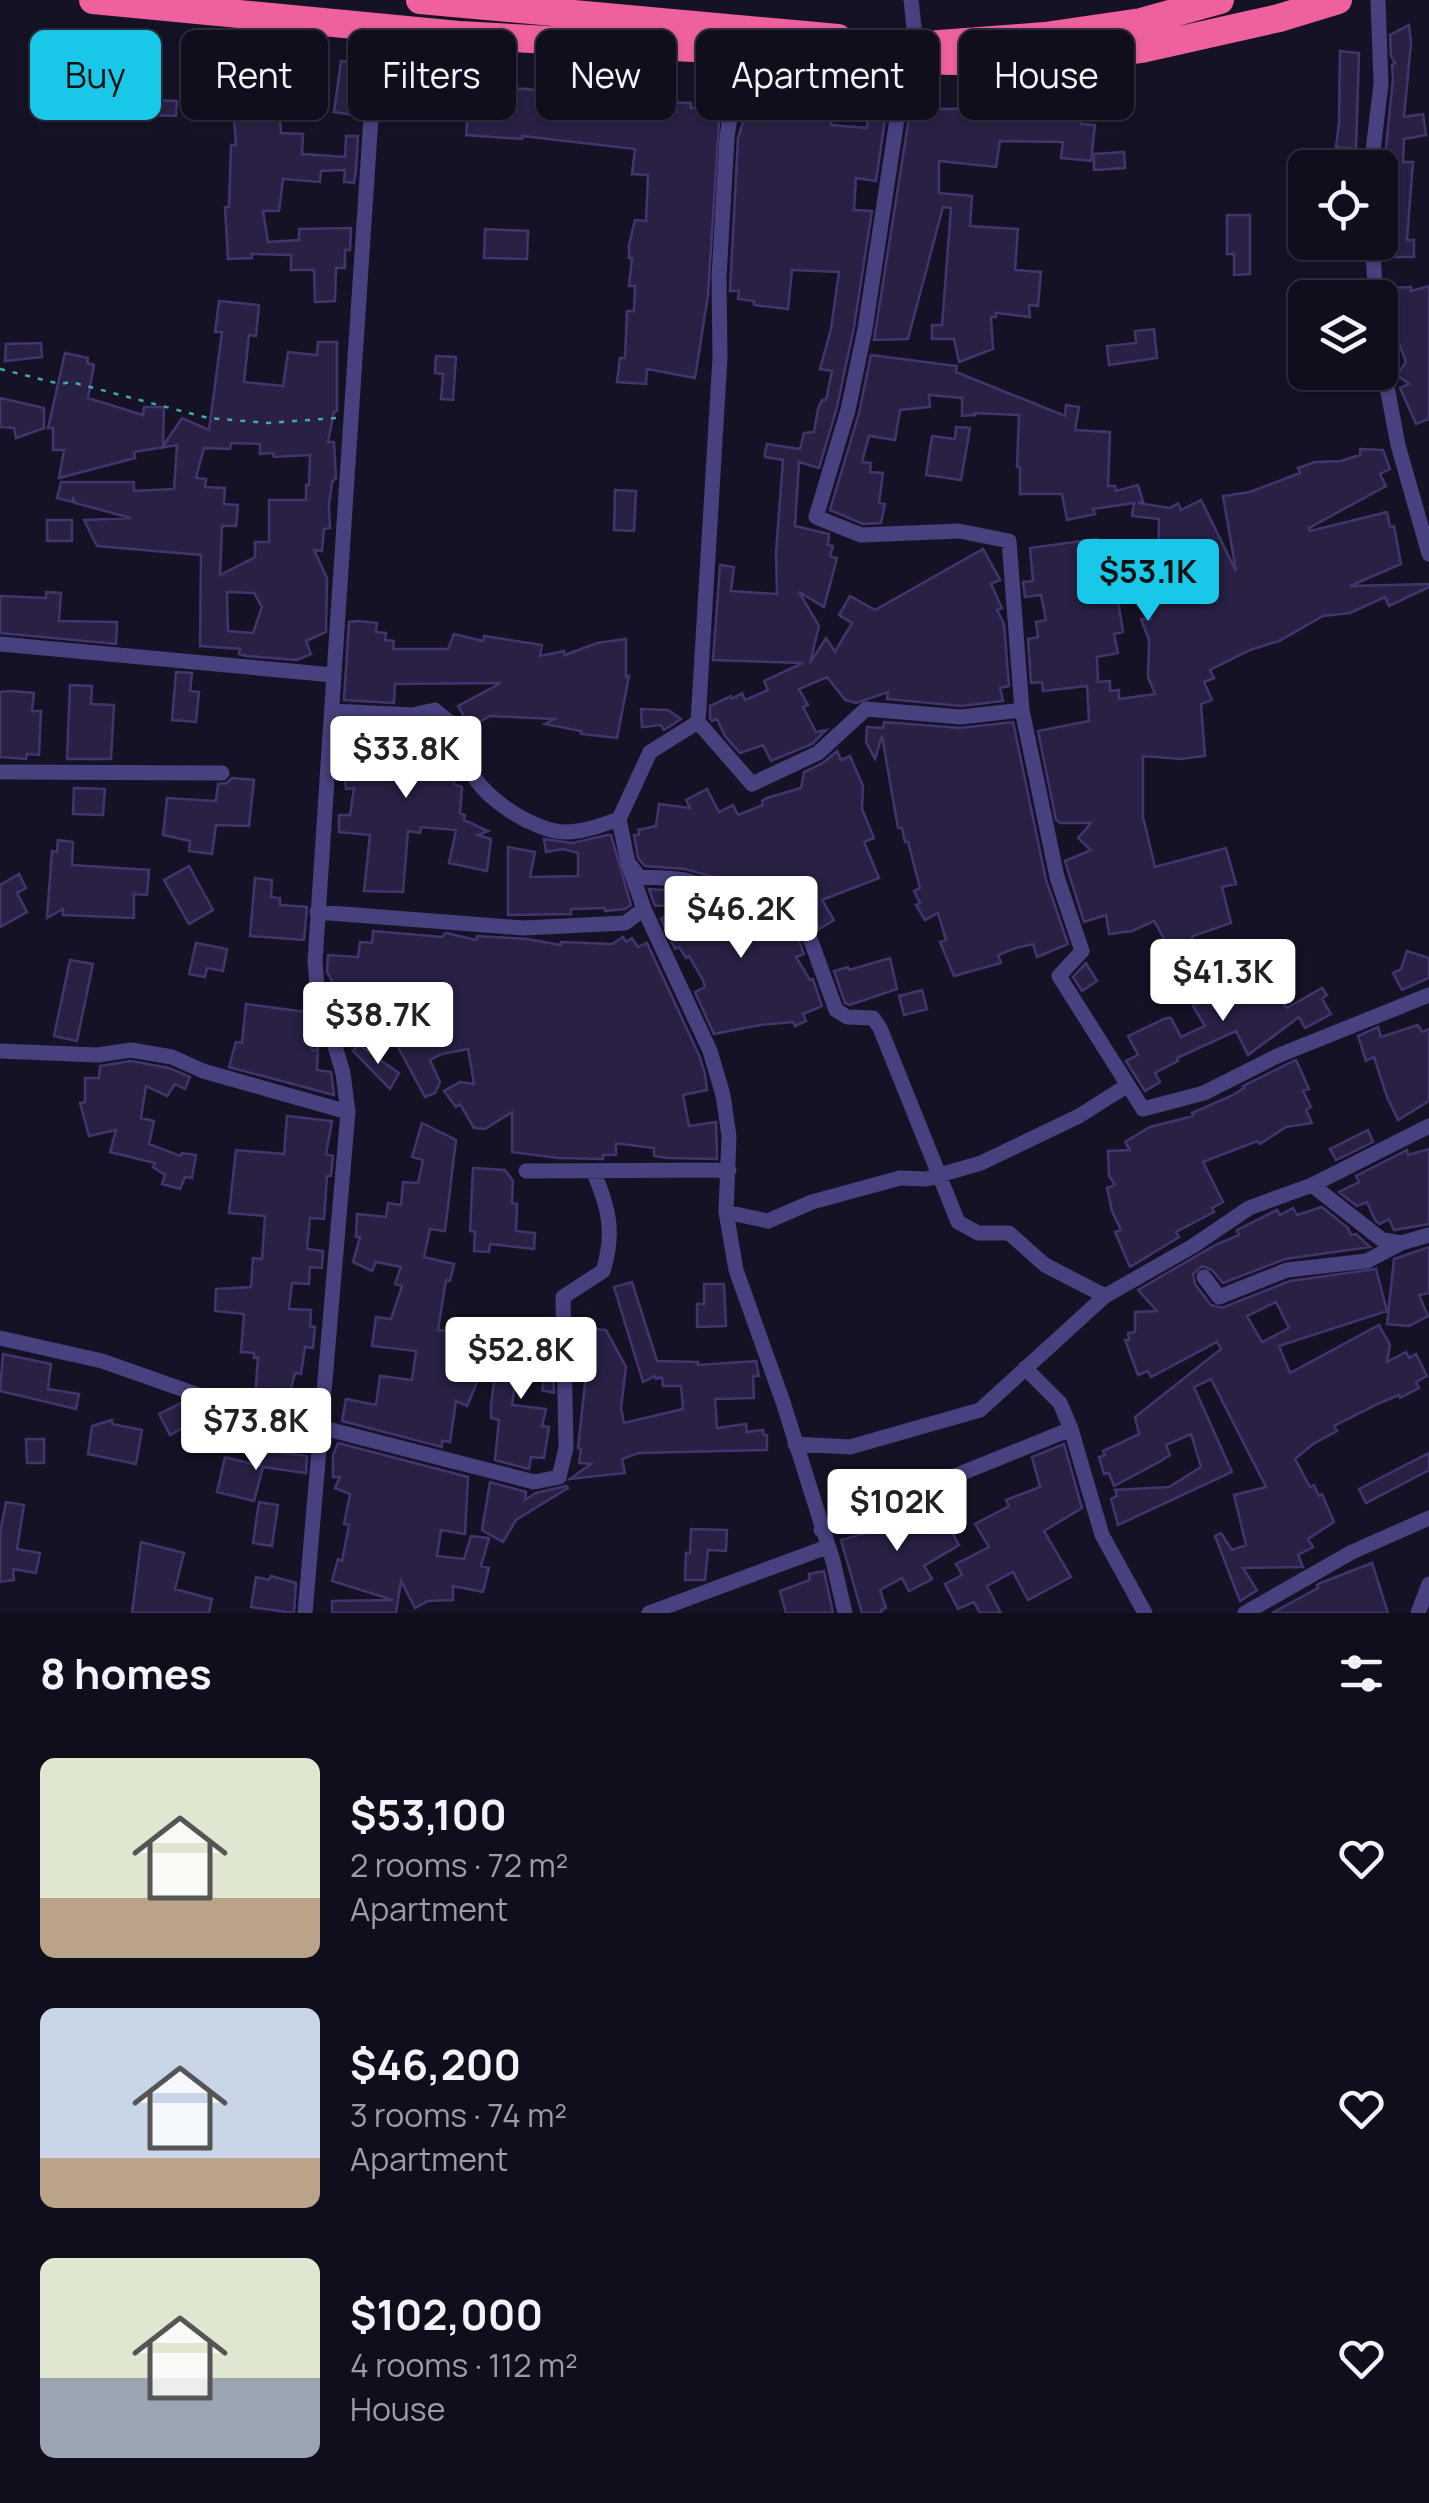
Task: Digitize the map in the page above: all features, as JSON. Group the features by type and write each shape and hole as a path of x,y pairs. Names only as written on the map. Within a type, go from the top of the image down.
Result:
{"highway":[{"path":"93,0 377,27 696,48"},
{"path":"420,0 568,6 743,30"},
{"path":"939,49 1141,22 1220,0"},
{"path":"939,55 1048,63 1158,45 1279,18 1338,0"}],"street":[{"path":"911,30 912,0"},
{"path":"1373,150 1381,84 1378,0"},
{"path":"305,1613 348,1112 336,1041 317,986 317,912 377,27"},
{"path":"730,120 698,722 752,784 818,753 866,709 960,717 1022,710"},
{"path":"900,120 848,410 816,517 861,536 958,531 1008,541 1022,710 1057,877 1082,951 1058,976 1143,1109 1204,1092 1277,1056 1429,996"},
{"path":"1388,390 1398,445 1429,554"},
{"path":"0,644 333,675"},
{"path":"332,711 412,715 435,710 461,734 470,770 488,795 500,804 541,826 562,832 587,830 620,819"},
{"path":"698,722 650,752 620,819 628,863 644,909 710,1051 723,1095 730,1170 726,1212 736,1270 795,1444 845,1613"},
{"path":"0,772 222,773"},
{"path":"628,863 639,877 686,880 738,898 777,893 794,909 811,935 836,1010 846,1017 873,1018 880,1028 958,1222 978,1233 1009,1233 1044,1265 1105,1296"},
{"path":"317,912 524,928 624,923 644,909"},
{"path":"0,1051 82,1055 131,1050 172,1057 203,1071 348,1112"},
{"path":"726,1212 768,1221 812,1202 900,1178 926,1180 981,1163 1080,1116 1128,1085"},
{"path":"795,1444 850,1447 968,1416 988,1406 1105,1296 1193,1246 1249,1208 1312,1185 1429,1126"},
{"path":"526,1171 730,1170"},
{"path":"0,1338 102,1361 210,1399 534,1482 559,1477 566,1448 563,1297 604,1272 612,1244 605,1197 593,1171"},
{"path":"1312,1185 1381,1239 1401,1243"},
{"path":"1204,1277 1220,1297 1287,1270 1367,1261 1401,1243 1429,1235"},
{"path":"1026,1368 1060,1403 1102,1535 1146,1613"},
{"path":"822,1530 1071,1429"},
{"path":"1245,1613 1352,1552 1429,1518"},
{"path":"649,1613 827,1546"},
{"path":"1418,1613 1429,1584"}],"path":[{"path":"0,369 60,384 72,382 208,418 268,423 350,417"}],"building":[{"path":"1409,25 1404,117 1423,114 1426,135 1404,139 1403,162 1413,162 1407,240 1414,240 1414,257 1398,257 1398,150 1386,150 1395,63 1390,35"},
{"path":"1340,51 1359,53 1356,149 1336,147"},
{"path":"341,61 348,61 348,114 334,112"},
{"path":"516,88 536,90 536,120 676,120 676,102 691,103 691,108 696,108 696,120 719,120 708,295 695,378 647,369 646,384 617,382 620,358 625,358 627,311 634,311 635,286 629,286 629,245 635,220 646,221 648,175 632,174 635,149 522,136 466,135 467,120 516,120"},
{"path":"161,100 177,101 176,116 161,115"},
{"path":"939,108 959,108 959,120 1082,120 1081,124 1095,125 1091,161 1061,158 1063,142 1000,141 996,167 939,161 939,193 972,196 970,226 1018,229 1015,270 1041,272 1038,306 1029,305 1030,317 996,313 996,317 991,317 993,349 959,362 954,339 932,339 932,325 942,325 951,208 943,207 908,339 874,340 909,120 939,120"},
{"path":"234,120 280,120 281,133 303,134 302,154 345,157 346,136 358,136 354,183 344,182 345,170 321,171 320,182 283,179 279,211 263,211 268,242 299,240 299,229 351,228 345,268 336,268 335,301 315,302 314,270 291,270 291,255 251,254 252,258 228,259 225,207 229,207 231,145 236,145"},
{"path":"744,120 832,120 831,125 867,128 868,120 885,120 876,181 856,178 854,210 872,211 837,407 819,468 799,462 795,526 829,534 828,545 833,546 830,556 837,558 824,607 799,592 819,626 810,663 826,638 835,652 852,623 839,615 850,596 875,610 983,549 1000,580 991,584 1002,608 997,610 1004,624 1009,686 1000,688 1003,701 961,706 887,699 888,692 856,703 845,700 827,677 799,689 816,732 826,730 812,744 771,761 763,745 740,753 717,719 710,718 710,706 731,696 732,699 742,693 745,700 768,690 764,681 803,663 713,660 720,565 734,567 731,591 777,594 783,460 765,457 765,452 767,444 800,449 804,433 814,432 832,371 820,369 831,329 839,272 792,270 788,309 754,305 754,301 738,299 739,291 730,291 738,138"},
{"path":"1124,152 1125,168 1094,170 1094,154"},
{"path":"1227,215 1250,215 1250,274 1234,275 1234,254 1227,254"},
{"path":"485,229 528,231 527,259 484,258"},
{"path":"1429,286 1429,419 1416,424 1400,388 1409,384 1398,376 1406,362 1398,341 1398,288 1411,287 1411,291"},
{"path":"219,301 259,305 256,336 249,335 244,382 283,386 288,352 317,355 318,342 337,342 337,411 328,442 334,442 336,478 329,505 330,528 324,529 322,551 314,550 327,578 326,632 306,641 311,654 297,660 246,656 239,654 240,649 200,646 201,555 97,546 84,520 131,518 75,503 73,497 73,502 57,498 61,482 134,482 134,491 174,489 177,445 134,452 135,458 59,478 64,450 53,450 53,428 48,428 65,353 88,358 87,363 94,365 88,398 143,415 144,407 164,407 163,446 182,418 209,430 222,332 215,332","holes":["231,443 260,444 260,454 273,453 274,457 310,455 309,485 306,500 269,500 269,542 255,542 255,557 220,575 222,526 236,526 238,505 224,504 225,488 205,487 206,479 196,478 204,448 230,449","227,592 254,593 262,607 253,633 228,631"]},
{"path":"1154,329 1157,358 1109,365 1107,346 1136,343 1135,331"},
{"path":"41,343 42,357 5,361 6,344"},
{"path":"871,355 957,366 956,372 1065,416 1066,405 1079,407 1075,430 1110,432 1108,486 1115,486 1116,491 1138,485 1143,502 1138,503 1170,508 1178,503 1181,510 1201,500 1236,571 1223,496 1250,492 1300,473 1298,468 1315,462 1341,461 1360,455 1360,449 1383,450 1390,469 1380,474 1386,486 1309,528 1310,531 1387,512 1390,527 1394,526 1401,564 1350,586 1429,587 1389,606 1385,597 1350,613 1323,616 1279,641 1210,670 1214,678 1204,682 1212,700 1201,704 1205,756 1143,756 1143,817 1155,867 1226,848 1236,884 1222,887 1231,923 1193,936 1169,977 1158,973 1169,947 1154,921 1132,931 1109,934 1106,915 1084,922 1065,861 1091,850 1078,838 1091,823 1056,820 1038,731 1089,721 1087,686 1043,691 1042,682 1031,683 1028,639 1038,637 1036,622 1046,620 1041,595 1025,597 1023,582 1033,581 1030,548 1097,539 1104,589 1116,587 1123,632 1114,634 1118,653 1097,657 1098,682 1110,681 1110,691 1119,690 1119,699 1155,694 1148,677 1149,640 1141,619 1151,619 1147,591 1154,591 1149,571 1158,568 1159,519 1132,516 1134,503 1093,509 1095,514 1067,520 1062,494 1020,494 1019,415 962,416 962,398 929,395 930,407 900,410 895,440 869,436 862,462 871,463 870,472 883,473 879,503 885,504 881,523 863,524 830,510 859,413"},
{"path":"436,356 456,357 453,400 441,399 443,374 435,373"},
{"path":"0,398 44,408 44,428 16,438 14,428 0,427"},
{"path":"956,427 970,428 961,480 926,475 932,436 955,439"},
{"path":"615,490 636,491 634,531 614,530"},
{"path":"47,520 72,520 72,541 47,541"},
{"path":"46,592 61,593 59,621 117,622 116,644 0,633 0,596 46,598"},
{"path":"349,622 377,623 376,632 386,633 385,640 394,641 393,649 448,649 454,634 483,641 484,636 542,645 540,656 564,651 565,655 597,643 626,639 626,677 629,676 617,738 545,724 554,719 490,716 474,725 472,721 468,723 458,706 501,683 395,684 394,703 344,700"},
{"path":"176,672 192,673 190,691 199,692 196,722 172,720"},
{"path":"70,685 92,686 91,704 114,705 111,759 67,759"},
{"path":"0,692 34,693 32,711 41,711 39,755 27,754 26,759 0,757"},
{"path":"641,709 668,710 681,719 664,730 661,725 642,727"},
{"path":"884,722 960,728 1013,722 1046,880 1068,944 1037,957 1033,944 1016,948 998,955 1001,963 954,976 940,942 946,940 938,913 925,920 916,905 920,903 914,891 920,888 908,842 902,828 898,828 882,736 875,759 866,742 867,727 883,728"},
{"path":"356,723 421,726 422,738 446,734 453,748 454,784 462,787 460,813 465,815 464,820 488,831 478,835 491,839 487,871 449,863 456,830 421,827 420,833 408,831 403,892 364,891 370,835 339,832 339,815 350,815 354,788 346,789 345,778 352,751 355,752"},
{"path":"837,751 841,760 850,756 863,786 862,809 874,838 864,842 879,878 822,900 834,920 819,929 811,912 781,883 743,885 685,869 645,866 638,858 634,835 639,835 638,830 656,826 659,804 690,808 686,800 707,789 719,812 733,805 738,815 763,805 767,798 801,788 804,772"},
{"path":"232,778 254,780 249,826 216,825 212,854 189,851 190,841 163,835 167,798 216,801 218,784"},
{"path":"74,788 105,789 103,815 73,814"},
{"path":"611,835 631,905 605,911 571,909 571,914 508,915 508,847 535,852 530,877 578,876 578,853 563,849 546,852 544,839 573,843"},
{"path":"58,840 73,842 72,865 149,870 147,895 134,894 134,918 63,915 63,909 47,918 52,851 57,852"},
{"path":"189,866 213,910 189,924 164,880"},
{"path":"19,874 26,888 17,893 27,912 0,927 0,885"},
{"path":"255,878 272,880 271,897 280,898 280,905 307,907 304,940 250,936"},
{"path":"649,889 681,891 739,907 773,905 793,925 804,954 796,957 813,979 822,1006 803,1014 806,1021 795,1026 793,1022 760,1025 714,1034 695,992 705,987 703,980 689,956 686,958 679,947 675,949 661,919 686,904 655,906"},
{"path":"373,931 442,937 446,933 476,940 477,936 527,939 561,945 612,944 623,937 626,942 632,938 638,947 647,943 705,1074 707,1090 683,1095 689,1126 716,1122 717,1159 654,1156 654,1148 622,1144 616,1144 616,1155 603,1155 603,1159 512,1152 512,1112 485,1129 474,1128 460,1104 456,1107 444,1091 460,1082 474,1084 468,1049 430,1060 440,1082 435,1093 425,1097 397,1045 418,1013 355,1044 347,1029 355,1024 327,972 328,955 358,957 360,942 372,943"},
{"path":"196,943 227,949 223,971 207,968 205,977 189,974"},
{"path":"1407,951 1429,958 1429,978 1402,990 1393,973 1401,969"},
{"path":"1247,952 1287,1008 1322,988 1327,995 1322,999 1331,1014 1305,1028 1299,1017 1248,1055 1236,1031 1177,1058 1178,1061 1155,1073 1160,1082 1145,1091 1126,1061 1138,1055 1128,1036 1166,1018 1171,1018 1181,1037 1205,1026 1193,1006 1241,983 1239,980 1246,977"},
{"path":"890,958 897,989 850,1005 845,1003 834,971"},
{"path":"70,960 93,964 77,1041 54,1036"},
{"path":"1086,963 1097,981 1082,991 1073,977"},
{"path":"922,990 927,1009 904,1015 899,996"},
{"path":"246,1004 313,1013 316,1020 311,1047 313,1051 318,1048 317,1070 331,1072 334,1095 229,1067 236,1042 242,1043"},
{"path":"1418,1025 1422,1032 1429,1029 1429,1101 1398,1120 1374,1057 1366,1061 1358,1036 1378,1027 1381,1037"},
{"path":"359,1045 399,1073 390,1089 353,1051"},
{"path":"1296,1060 1309,1089 1303,1091 1311,1107 1306,1110 1312,1123 1286,1127 1260,1144 1257,1141 1203,1162 1223,1202 1212,1208 1214,1212 1176,1232 1179,1237 1130,1267 1115,1232 1121,1230 1107,1188 1115,1185 1109,1176 1108,1151 1130,1150 1125,1142 1150,1127 1193,1116 1192,1113"},
{"path":"131,1061 169,1068 190,1077 185,1089 175,1084 167,1096 146,1086 141,1118 154,1121 149,1144 180,1156 196,1155 192,1178 185,1177 180,1189 162,1184 165,1175 153,1167 155,1163 110,1152 116,1130 89,1136 80,1103 85,1102 85,1078 99,1078 100,1066"},
{"path":"287,1116 332,1121 326,1154 333,1156 331,1176 327,1176 324,1219 310,1218 307,1249 323,1251 322,1268 310,1267 309,1284 292,1283 289,1309 311,1310 310,1326 315,1327 313,1348 305,1347 301,1374 295,1373 286,1407 255,1399 258,1357 241,1352 244,1314 215,1311 216,1289 251,1287 253,1258 262,1259 265,1216 229,1213 236,1150 284,1154"},
{"path":"422,1123 456,1140 445,1231 430,1229 424,1257 454,1264 450,1281 446,1280 438,1330 497,1335 467,1406 456,1401 450,1442 442,1441 442,1447 342,1421 346,1399 376,1405 380,1376 412,1380 416,1351 372,1346 376,1317 391,1319 402,1286 395,1284 401,1267 376,1262 372,1271 353,1262 360,1237 356,1237 357,1214 386,1217 388,1203 401,1205 403,1182 418,1183 423,1160 412,1157"},
{"path":"1368,1130 1373,1142 1336,1160 1330,1149"},
{"path":"1429,1149 1429,1224 1394,1230 1389,1219 1380,1224 1375,1220 1367,1202 1357,1206 1339,1192 1359,1182 1356,1176 1407,1150 1408,1155"},
{"path":"473,1168 505,1170 513,1181 516,1231 535,1233 534,1249 490,1244 489,1252 474,1251 475,1232 470,1231"},
{"path":"1322,1207 1370,1247 1285,1259 1223,1283 1212,1270 1202,1266 1193,1274 1195,1284 1211,1305 1222,1308 1290,1281 1376,1269 1387,1311 1279,1346 1290,1373 1379,1325 1390,1345 1387,1362 1406,1352 1409,1358 1416,1354 1427,1376 1416,1382 1419,1388 1334,1426 1337,1431 1295,1459 1310,1487 1314,1485 1319,1496 1322,1494 1334,1522 1308,1539 1313,1547 1298,1555 1303,1567 1243,1568 1257,1590 1240,1601 1215,1536 1221,1533 1232,1550 1246,1545 1234,1495 1266,1487 1211,1379 1194,1387 1232,1472 1118,1525 1111,1499 1117,1496 1115,1490 1169,1487 1201,1467 1191,1434 1166,1445 1170,1455 1114,1486 1109,1473 1104,1474 1099,1457 1105,1455 1103,1451 1139,1434 1135,1417 1221,1349 1217,1342 1151,1377 1148,1371 1138,1375 1125,1340 1129,1340 1128,1333 1135,1332 1135,1312 1157,1311 1138,1290 1277,1210 1280,1215 1293,1208 1297,1215","holes":["1276,1302 1289,1328 1262,1342 1247,1316"]},
{"path":"1429,1247 1429,1293 1419,1295 1428,1316 1409,1326 1387,1324 1394,1259"},
{"path":"632,1282 657,1361 698,1365 756,1361 759,1376 753,1376 754,1398 715,1399 717,1428 746,1424 747,1432 763,1430 767,1450 639,1453 622,1459 625,1473 570,1479 591,1464 579,1463 578,1448 586,1375 579,1375 583,1328 606,1330 626,1367 621,1408 624,1423 683,1409 681,1386 663,1386 662,1377 655,1376 643,1382 614,1287"},
{"path":"704,1284 724,1284 726,1326 697,1327 697,1304 704,1304"},
{"path":"500,1336 532,1349 533,1341 553,1343 554,1393 542,1390 544,1380 516,1376 512,1405 546,1409 542,1426 549,1427 544,1458 531,1457 529,1469 495,1460 499,1420 491,1418 491,1405"},
{"path":"3,1354 51,1364 48,1389 79,1394 76,1409 0,1391"},
{"path":"181,1403 192,1423 170,1435 159,1414"},
{"path":"112,1420 112,1424 142,1430 136,1464 88,1454 92,1426"},
{"path":"26,1439 44,1439 44,1463 27,1463"},
{"path":"338,1443 468,1477 465,1534 441,1530 437,1556 464,1559 471,1536 489,1538 481,1566 489,1568 483,1592 453,1586 453,1600 428,1601 415,1608 401,1581 396,1613 332,1613 332,1601 393,1600 332,1581 338,1559 342,1561 349,1525 344,1524 350,1494 335,1488 340,1477 333,1477 333,1455"},
{"path":"1064,1444 1082,1508 1044,1531 1071,1577 1028,1600 1013,1572 987,1586 1001,1613 980,1613 974,1602 958,1609 945,1584 962,1575 956,1564 989,1547 975,1524 1009,1506 1006,1500 1040,1487 1032,1457"},
{"path":"263,1450 307,1456 306,1473 263,1467 254,1501 217,1492 225,1457 260,1466"},
{"path":"1429,1453 1429,1470 1366,1503 1359,1489"},
{"path":"490,1482 526,1492 525,1500 536,1493 568,1488 516,1520 503,1542 482,1530"},
{"path":"934,1498 959,1545 924,1566 932,1579 909,1591 902,1578 880,1590 886,1608 882,1613 862,1613 841,1540 870,1532 869,1529 888,1524 889,1527 923,1510 921,1502"},
{"path":"6,1502 24,1505 17,1549 40,1553 36,1573 13,1569 14,1580 0,1582 0,1533"},
{"path":"259,1502 278,1505 272,1546 253,1543"},
{"path":"691,1529 727,1530 726,1551 708,1550 705,1580 685,1580"},
{"path":"141,1542 184,1553 175,1589 212,1599 209,1613 132,1613"},
{"path":"1372,1563 1388,1613 1272,1613 1318,1588 1320,1583"},
{"path":"824,1571 833,1613 786,1613 780,1591 810,1580 809,1574"},
{"path":"271,1576 296,1583 294,1613 251,1607 256,1577 269,1580"}]}
